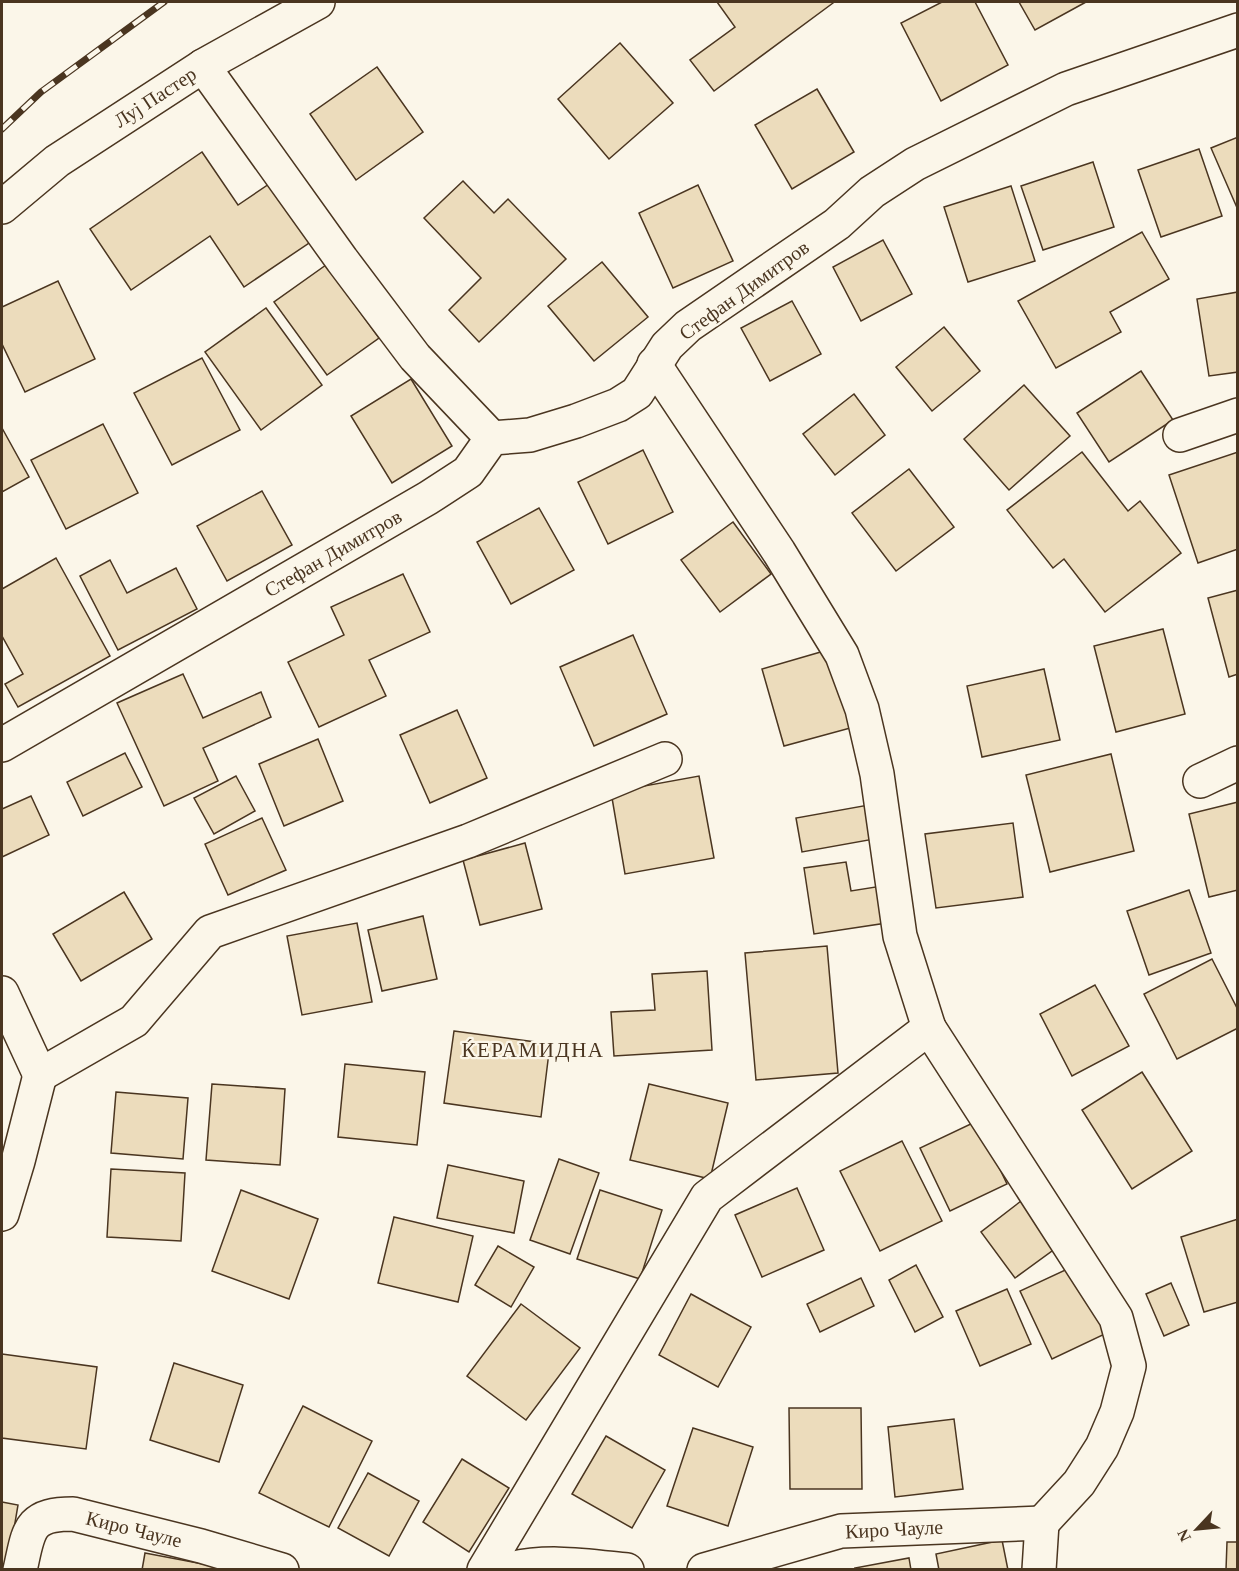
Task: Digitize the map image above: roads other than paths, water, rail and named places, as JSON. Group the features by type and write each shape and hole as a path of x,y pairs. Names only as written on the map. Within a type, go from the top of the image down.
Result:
{"street":[{"name":"Луј Пастер","path":"2,207 57,161 203,66 318,2"},
{"name":"Стефан Димитров","path":"2,745 428,498 468,472 492,438 531,435 618,405 637,393 667,346 688,326 837,224 872,192 915,164 1066,88 1238,30"},
{"path":"203,66 342,260 415,357 492,438"},
{"path":"654,364 779,552 842,655 862,709 877,774 900,936 929,1028 1031,1190 1116,1318 1129,1366 1117,1412 1102,1447 1079,1483 1042,1523 1039,1569"},
{"path":"1180,435 1238,415"},
{"path":"40,1075 134,1021 210,932 468,841 665,759"},
{"path":"1200,781 1238,763"},
{"path":"2,993 40,1075 2,1214"},
{"path":"484,1569 707,1197 929,1028"},
{"name":"Киро Чауле","path":"20,1569 30,1529 39,1519 55,1514 73,1514 282,1569"},
{"name":"Киро Чауле","path":"704,1569 841,1531 1042,1523"},
{"path":"506,1569 525,1564 627,1569"}],"railway":[{"path":"2,129 41,92 164,2"}],"district":[{"name":"ЌЕРАМИДНА","path":"533,1050"}]}
